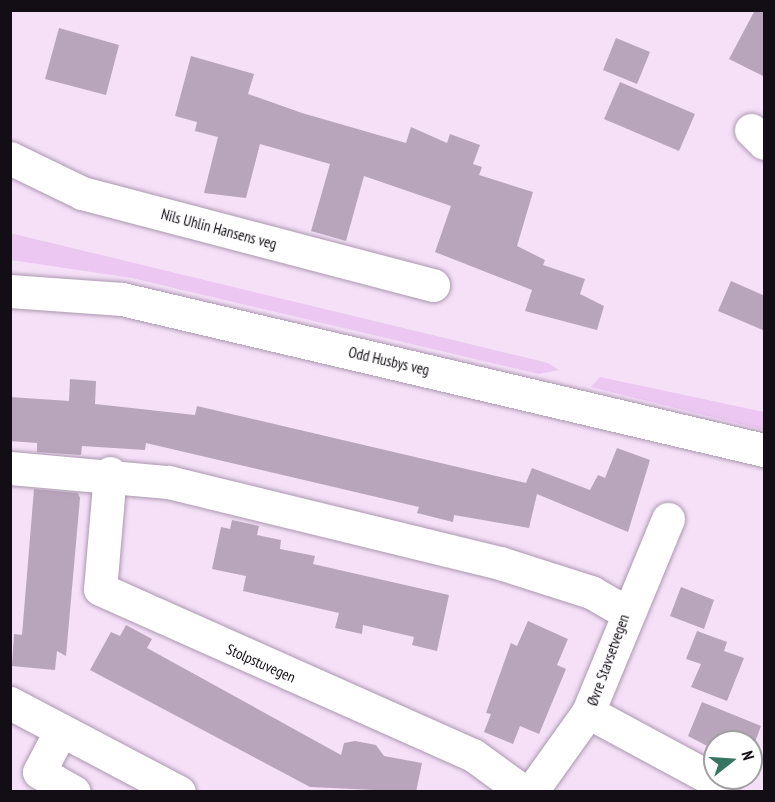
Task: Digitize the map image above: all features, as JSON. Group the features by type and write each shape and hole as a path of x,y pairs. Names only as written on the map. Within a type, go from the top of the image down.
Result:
{"street":[{"name":"Nils Uhlin Hansens veg","path":"10,158 82,193 433,285"},
{"name":"Odd Husbys veg","path":"10,291 122,299 765,450"},
{"path":"10,468 110,473 168,482 500,563 591,592 625,612"},
{"name":"Stolpstuvegen","path":"110,473 100,589 473,755 524,792"},
{"name":"Øvre Stavsetvegen","path":"531,792 588,712 625,612 668,519"},
{"path":"10,703 179,792"},
{"path":"588,712 703,774"},
{"path":"60,730 39,772 74,792"}],"shaded area":[{"path":"10,233 548,363 559,370 539,374 132,278 11,260"},
{"path":"600,377 764,412 764,430 591,387"}],"building":[{"path":"755,10 765,10 765,77 729,59"},
{"path":"59,28 119,45 106,95 45,79"},
{"path":"616,38 650,52 637,84 603,70"},
{"path":"191,56 254,74 248,94 302,113 406,143 411,127 447,143 450,134 480,145 473,164 482,167 479,175 533,192 517,246 545,260 543,265 585,279 580,294 604,306 597,330 525,311 532,290 435,252 451,206 364,176 346,241 311,231 330,164 260,144 246,198 204,193 218,137 195,131 197,122 175,116"},
{"path":"620,82 695,114 679,151 604,119"},
{"path":"731,281 765,296 765,331 718,311"},
{"path":"70,379 96,381 95,404 195,415 197,406 526,483 532,468 590,490 598,475 605,478 617,448 650,460 628,532 537,494 529,528 454,515 453,522 417,513 419,507 146,443 145,450 82,446 81,455 37,452 37,443 10,441 10,397 69,401"},
{"path":"34,489 78,493 80,498 66,656 57,651 55,670 12,666 14,634 22,635"},
{"path":"232,520 259,526 257,535 281,540 280,549 315,556 313,564 449,595 437,651 412,645 414,637 363,625 362,634 335,628 339,613 243,591 246,576 212,569 221,527 230,529"},
{"path":"681,587 714,600 704,629 670,616"},
{"path":"528,621 568,639 557,665 566,669 539,734 520,726 513,744 484,732 491,714 486,713 511,643 517,646"},
{"path":"126,625 152,639 147,648 341,755 344,743 355,741 376,745 384,756 422,763 416,792 310,787 90,670 111,632 120,636"},
{"path":"697,631 727,642 724,651 744,658 727,701 691,687 701,664 686,659"},
{"path":"702,702 761,726 760,730 703,730 703,744 688,736"}]}
